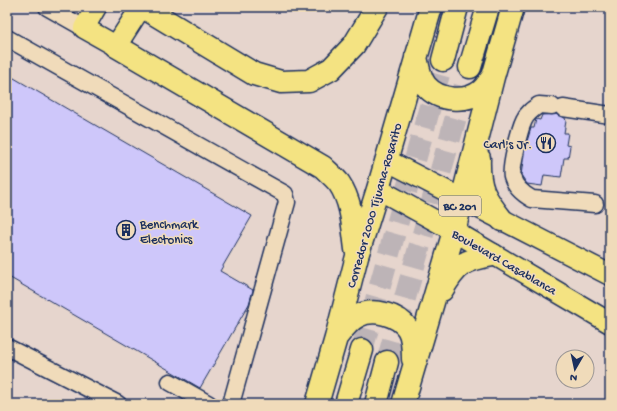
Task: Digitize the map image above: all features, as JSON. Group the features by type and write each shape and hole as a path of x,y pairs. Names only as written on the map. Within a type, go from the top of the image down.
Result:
{"highway":[{"path":"142,7 254,74 281,82 309,81 331,69 354,45 377,7"},
{"name":"Corredor 2000 Tijuana-Rosarito","path":"317,404 357,256 431,7"},
{"path":"443,60 457,7"},
{"path":"470,67 488,7"},
{"name":"BC 201","path":"403,404 454,231 493,77 513,7"},
{"path":"116,46 323,167 338,182 348,201 353,223 357,256"},
{"path":"416,57 420,74 426,86 439,96 453,99 467,98 481,91 493,77"},
{"path":"480,131 480,185 487,200 502,220"},
{"path":"430,310 451,275 462,264 474,258 493,254"},
{"path":"336,338 348,324 358,316 369,312 385,313 395,317 408,328 412,341 414,366"},
{"path":"346,404 362,350"},
{"path":"376,404 387,362"}],"main road":[{"path":"96,7 84,28 116,46 142,7"},
{"path":"386,160 610,275"},
{"name":"Boulevard Casablanca","path":"378,189 454,231 610,323"}],"street":[{"path":"47,7 84,28"},
{"path":"7,38 284,194 287,202 231,404"},
{"path":"595,204 532,199 524,195 516,186 511,175 518,134 530,111 539,105 610,115"},
{"path":"7,347 118,404"},
{"path":"170,382 209,404"}],"building":[{"name":"Benchmark Electonics","path":"7,74 252,216 220,271 253,290 249,304 200,388 7,276"},
{"name":"Carl's Jr.","path":"556,114 565,118 564,133 568,133 566,145 570,146 568,158 564,158 561,177 544,175 542,186 527,184 521,175 525,148 531,128 534,128 536,119 540,120 542,115"}],"tunnel":[{"path":"362,350 443,60"},
{"path":"387,362 470,67"}],"place":[{"name":"Carl's Jr.","path":"546,143"},
{"name":"Benchmark Electonics","path":"126,230"}]}
